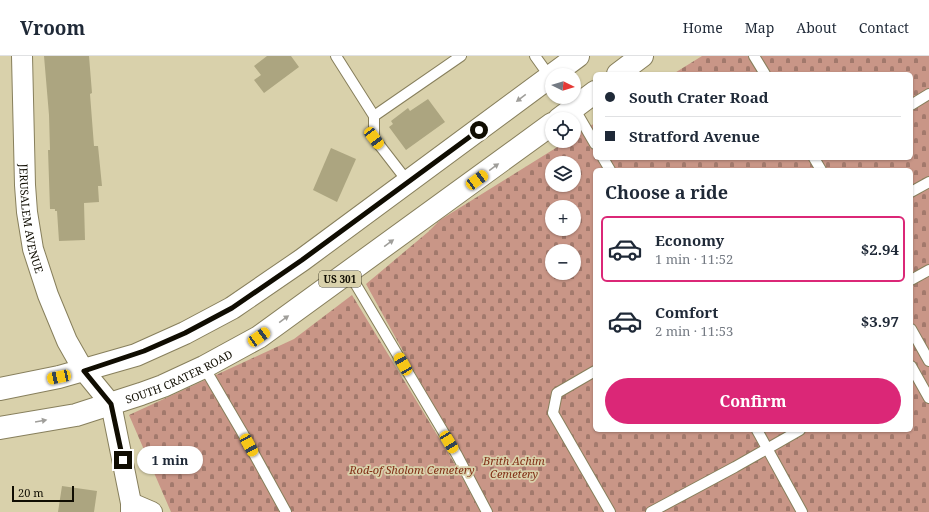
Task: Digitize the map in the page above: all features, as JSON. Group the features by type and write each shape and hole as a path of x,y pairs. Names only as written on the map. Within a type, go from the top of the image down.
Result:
{"main road":[{"path":"562,68 578,56"},
{"path":"621,72 642,56"},
{"path":"0,389 84,371 141,352 185,333 232,308 302,260 545,81"},
{"path":"568,112 593,94"},
{"name":"SOUTH CRATER ROAD","path":"0,428 76,415 163,386 204,367 259,337 545,129"}],"street":[{"name":"JERUSALEM AVENUE","path":"22,56 25,185 27,212 33,248 48,296 67,341 84,371 111,404"},
{"path":"111,404 131,508 152,512"}],"lane":[{"path":"336,56 374,116 374,138 408,182"},
{"path":"374,116 460,56"},
{"path":"535,56 545,70"},
{"path":"754,56 764,72"},
{"path":"913,104 929,94"},
{"path":"581,128 593,142"},
{"path":"913,191 929,182"},
{"path":"913,279 929,270"},
{"path":"349,273 457,455 487,512"},
{"path":"913,333 929,361"},
{"path":"204,367 286,512"},
{"path":"913,370 929,398"},
{"path":"593,372 557,393 553,413 610,512"},
{"path":"758,432 802,512"},
{"path":"651,512 797,432"}],"green space":[{"name":"Brith Achim Cemetery","path":"702,56 929,56 929,512 492,512 366,284 428,232 440,220 556,148 581,148 581,132 593,124 593,160 913,160 913,72 676,72"},
{"name":"Rod-of Sholom Cemetery","path":"352,295 453,461 481,512 171,512 129,415 294,339"}],"building":[{"path":"44,56 89,56 94,146 98,146 102,186 98,186 99,202 84,203 85,240 59,241 57,211 55,211 55,209 50,209 48,150 50,150 49,115"},
{"path":"267,56 291,56 299,67 264,93 254,80 261,75 254,66"},
{"path":"428,99 445,122 406,150 389,127 393,124 391,121 408,108 410,111"},
{"path":"331,148 356,159 337,202 313,190"},
{"path":"62,486 97,491 94,512 58,512"}],"route":[{"path":"123,460 111,404 84,371 136,355 185,333 232,308 302,260 479,130"}]}
